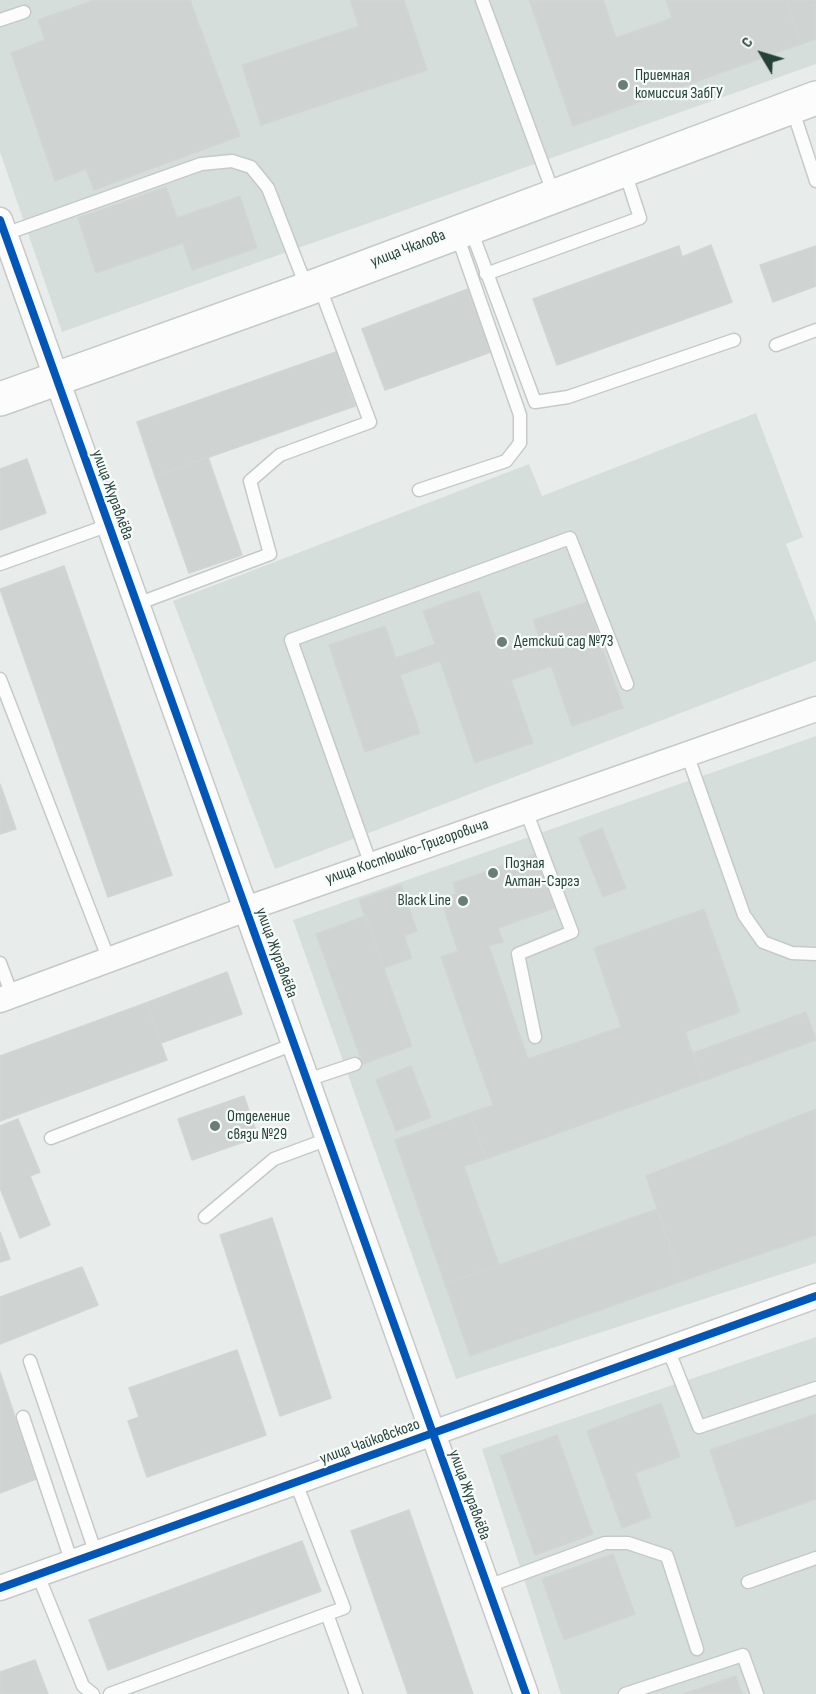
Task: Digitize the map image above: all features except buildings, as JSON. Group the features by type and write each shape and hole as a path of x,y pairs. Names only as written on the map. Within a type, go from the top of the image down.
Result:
{"main road":[{"name":"улица Чкалова","path":"0,399 313,286 462,228 804,102"}],"street":[{"name":"улица Журавлёва","path":"2,227 526,1694"},
{"name":"улица Костюшко-Григоровича","path":"6,998 246,909 816,709"},
{"name":"улица Чайковского","path":"0,1588 816,1296"}],"lane":[{"path":"482,0 554,195"},
{"path":"0,20 24,12"},
{"path":"804,102 816,181"},
{"path":"2,227 201,164 232,161 251,167 268,188 313,286 370,422 280,455 250,481 270,554 137,604"},
{"path":"486,274 640,218 624,168"},
{"path":"462,228 486,274 535,402 568,397 734,340"},
{"path":"419,490 506,461 520,443 520,415 462,228"},
{"path":"776,345 816,330"},
{"path":"0,564 109,525"},
{"path":"371,865 291,640 570,538 627,684"},
{"path":"0,679 109,960"},
{"path":"687,754 744,915 763,942 792,953 816,954"},
{"path":"526,811 572,932 518,954 535,1037"},
{"path":"0,963 6,998"},
{"path":"51,1138 294,1044"},
{"path":"307,1080 355,1064"},
{"path":"205,1217 274,1159 328,1139"},
{"path":"668,1349 699,1427 816,1388"},
{"path":"30,1360 96,1554"},
{"path":"23,1417 72,1563"},
{"path":"110,1694 344,1608 296,1483"},
{"path":"488,1586 605,1543 628,1543 667,1556 697,1649"},
{"path":"748,1582 816,1558"},
{"path":"38,1575 83,1686 93,1694"},
{"path":"327,1614 356,1694"},
{"path":"625,1694 743,1655 757,1694"}],"shaded area":[{"path":"0,0 816,0 816,64 62,332 0,152"},
{"name":"Детский сад №73","path":"756,413 803,537 786,544 816,622 816,661 275,869 173,601 529,464 542,496"},
{"path":"816,736 816,1263 456,1379 293,920"},
{"path":"816,1337 816,1694 561,1694 482,1449"}],"cycle path":[{"path":"0,220 526,1694"},
{"path":"0,1588 816,1296"}],"place":[{"name":"Приемная комиссия ЗабГУ","path":"623,85"},
{"name":"Детский сад №73","path":"502,642"},
{"name":"Позная Алтан-Сэргэ","path":"493,873"},
{"name":"Black Line","path":"463,901"},
{"name":"Отделение связи №29","path":"215,1126"}]}
